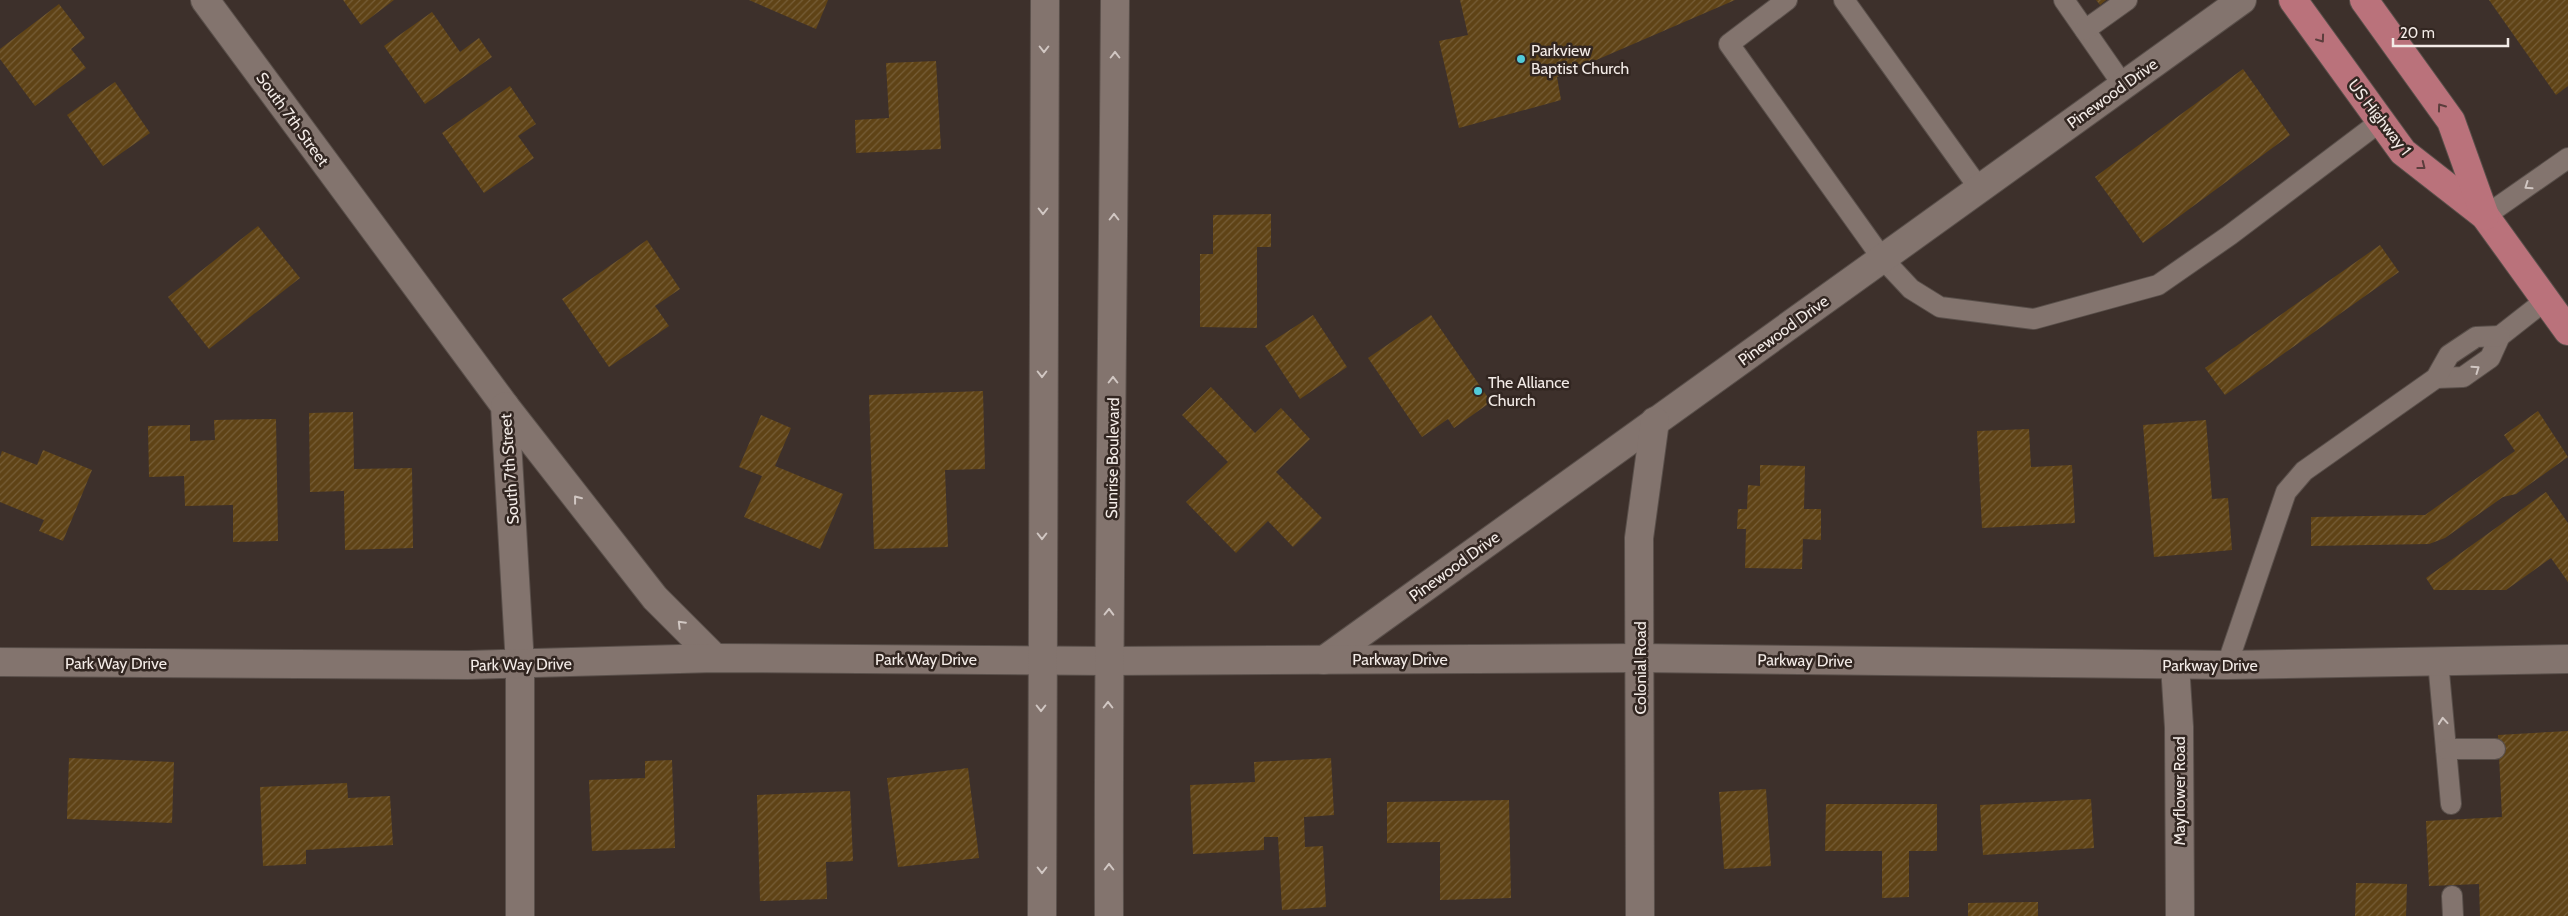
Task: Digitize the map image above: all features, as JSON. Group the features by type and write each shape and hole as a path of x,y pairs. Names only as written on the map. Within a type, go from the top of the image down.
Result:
{"main road":[{"name":"US Highway 1","path":"2293,0 2403,152 2485,216 2566,325"},
{"name":"US Highway 1","path":"2364,0 2451,121 2485,216"}],"street":[{"name":"South 7th Street","path":"205,0 505,406 520,664 520,916"},
{"path":"1042,916 1041,659 1044,0"},
{"name":"Sunrise Boulevard","path":"1109,916 1108,661 1112,472 1115,0"},
{"name":"Pinewood Drive","path":"1324,660 2242,0"},
{"path":"505,406 655,598 715,658"},
{"name":"Colonial Road","path":"1640,916 1639,538 1655,421"},
{"name":"Park Way Drive","path":"0,662 520,664 715,658 1041,659"},
{"name":"Parkway Drive","path":"1041,659 1108,661 1640,658 2175,666 2568,659"},
{"name":"Mayflower Road","path":"2175,666 2179,727 2180,916"}],"lane":[{"path":"1787,0 1729,44 1882,258 1911,289 1940,307 2034,319 2158,285 2230,235 2381,121"},
{"path":"1844,0 1980,188"},
{"path":"2064,0 2123,85"},
{"path":"2085,30 2127,0"},
{"path":"2485,216 2568,158"},
{"path":"2227,666 2286,492 2304,471 2436,378 2464,377 2490,358 2500,336 2546,300"},
{"path":"2438,662 2451,804"},
{"path":"2446,749 2495,750"},
{"path":"2452,896 2453,916"}],"building":[{"path":"343,0 394,0 361,25"},
{"path":"749,0 828,0 816,29"},
{"name":"Parkview Baptist Church","path":"1460,0 1735,0 1557,77 1561,100 1459,128 1439,41 1468,35"},
{"path":"2096,0 2106,0 2100,5"},
{"path":"2489,0 2568,0 2568,86 2556,95"},
{"path":"59,4 85,38 71,49 86,68 35,106 0,59 0,49"},
{"path":"432,12 460,52 479,38 492,57 425,104 384,46"},
{"path":"936,61 941,149 856,153 855,120 889,118 886,63"},
{"path":"2243,69 2290,135 2143,243 2095,177"},
{"path":"115,82 150,133 103,166 67,115"},
{"path":"510,86 536,124 518,136 534,158 484,193 442,133"},
{"path":"1271,214 1271,247 1257,247 1257,328 1200,327 1200,254 1213,254 1213,215"},
{"path":"258,226 300,278 209,349 168,297"},
{"path":"647,240 680,289 655,306 669,326 609,367 562,299"},
{"path":"2380,245 2399,272 2225,395 2205,368"},
{"path":"1313,315 1347,367 1300,399 1265,346"},
{"path":"1431,315 1491,402 1454,428 1448,419 1422,437 1368,358"},
{"path":"1211,387 1255,433 1281,408 1310,439 1276,472 1322,518 1293,547 1268,521 1236,553 1186,502 1228,462 1182,415"},
{"path":"983,391 985,469 945,470 948,547 874,549 869,395"},
{"path":"2538,411 2568,457 2516,494 2503,497 2445,538 2429,544 2311,546 2311,517 2425,515 2515,451 2504,435"},
{"path":"353,412 354,469 412,468 413,548 345,550 344,491 310,492 309,413"},
{"path":"761,415 791,428 775,466 843,494 820,549 744,517 762,476 739,467"},
{"path":"276,419 278,541 233,542 233,505 185,506 184,476 149,477 148,426 190,425 190,441 215,440 214,420"},
{"path":"2206,420 2212,499 2228,498 2232,550 2154,557 2143,425"},
{"path":"2029,429 2031,467 2072,465 2075,523 1982,528 1977,431"},
{"path":"43,450 92,470 63,541 39,531 44,520 0,502 0,457 2,451 37,465"},
{"path":"1760,465 1805,466 1804,509 1821,509 1821,540 1803,539 1802,569 1745,568 1746,529 1737,529 1738,509 1747,509 1748,485 1760,486"},
{"path":"2546,492 2568,523 2568,582 2551,558 2506,590 2434,590 2426,578"},
{"path":"2568,731 2568,916 2480,916 2479,884 2429,886 2426,821 2502,817 2498,735"},
{"path":"69,758 174,762 172,823 67,819"},
{"path":"1331,758 1334,815 1304,817 1305,847 1323,846 1326,907 1282,910 1278,837 1264,837 1264,850 1193,854 1190,785 1255,782 1254,762"},
{"path":"672,760 675,848 592,851 589,780 645,778 645,761"},
{"path":"968,768 979,858 898,867 887,778"},
{"path":"347,783 348,798 390,796 393,845 306,850 306,864 263,866 260,787"},
{"path":"1766,789 1771,866 1724,869 1719,792"},
{"path":"850,791 853,861 826,862 827,899 760,901 757,795"},
{"path":"2091,799 2094,848 1983,855 1980,805"},
{"path":"1509,800 1511,898 1440,900 1440,842 1387,843 1387,802"},
{"path":"1826,804 1937,804 1937,851 1909,851 1909,897 1882,898 1882,851 1825,851"},
{"path":"2356,883 2407,884 2406,916 2355,916"},
{"path":"2038,902 2038,916 1968,916 1968,903"}],"place":[{"name":"Parkview Baptist Church","path":"1521,59"},
{"name":"The Alliance Church","path":"1478,391"}]}
